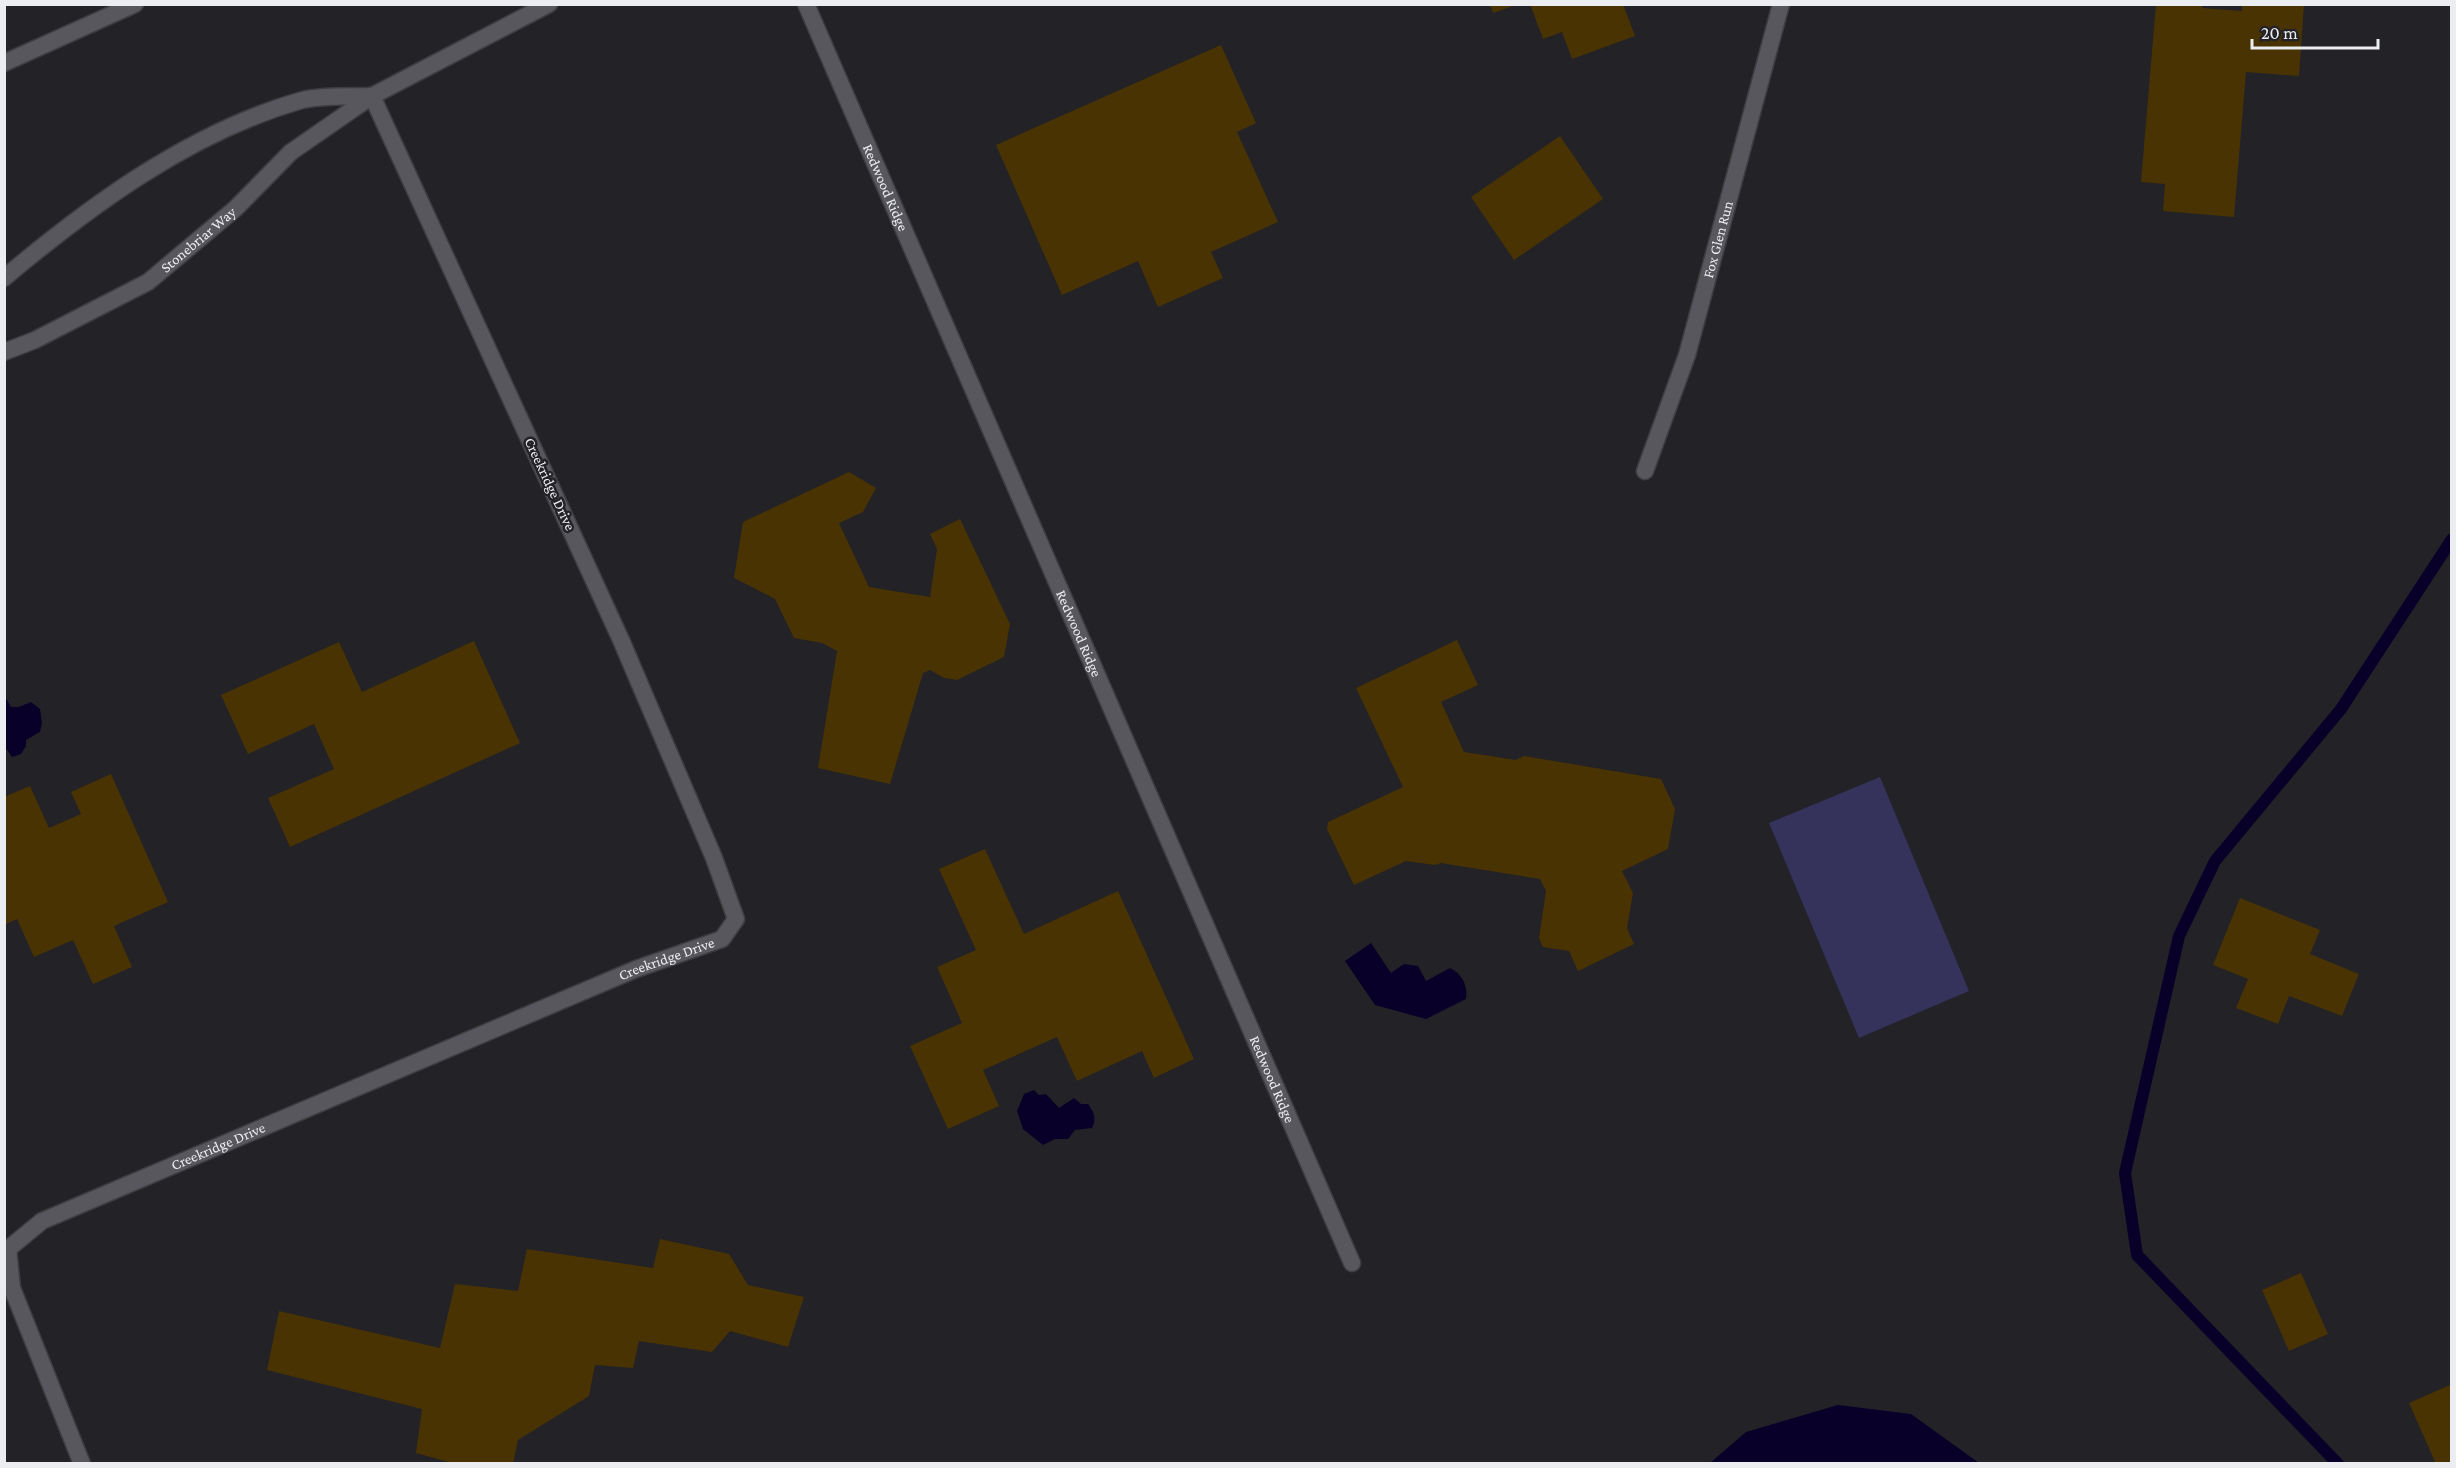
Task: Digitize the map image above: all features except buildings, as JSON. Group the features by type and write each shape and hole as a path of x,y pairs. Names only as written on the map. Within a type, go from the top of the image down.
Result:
{"street":[{"path":"4,63 135,4"},
{"name":"Stonebriar Way","path":"4,352 35,340 148,282 236,208 291,152 372,96 549,4"},
{"name":"Redwood Ridge","path":"806,4 1352,1263"},
{"name":"Fox Glen Run","path":"1645,471 1687,355 1781,4"},
{"name":"Stonebriar Way","path":"4,278 48,241 132,181 220,130 301,100 372,96"},
{"name":"Creekridge Drive","path":"82,1464 12,1288 8,1249 42,1221 636,969 722,939 736,919 714,858 621,640 372,96"}],"shaded area":[{"path":"4,695 11,707 19,707 31,702 40,709 42,723 40,732 26,740 26,746 21,754 12,757 5,747"},
{"path":"1880,777 1969,991 1859,1038 1769,823"},
{"path":"1371,943 1391,973 1404,964 1418,966 1426,981 1450,968 1454,970 1465,985 1466,999 1426,1019 1375,1005 1345,961"},
{"path":"1034,1090 1039,1095 1046,1094 1059,1108 1074,1098 1081,1104 1088,1104 1094,1116 1092,1128 1075,1130 1068,1139 1055,1139 1043,1145 1023,1129 1017,1111 1024,1094"},
{"path":"1838,1405 1911,1414 1979,1463 1710,1463 1746,1432"}],"waterway":[{"path":"2338,1464 2137,1255 2125,1173 2179,936 2215,861 2341,709 2452,539"}]}
